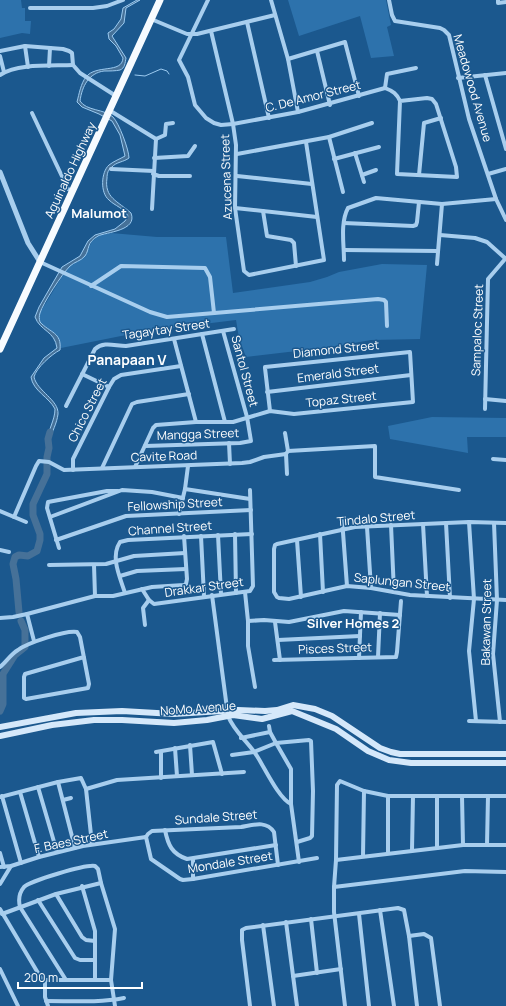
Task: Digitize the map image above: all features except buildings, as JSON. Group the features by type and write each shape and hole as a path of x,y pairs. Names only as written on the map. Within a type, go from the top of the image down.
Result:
{"highway":[{"name":"Aguinaldo Highway","path":"0,349 160,0"}],"main road":[{"name":"NoMo Avenue","path":"0,727 51,716 87,712 122,711 174,714 228,713 269,711 293,705 315,709 342,722 380,748 391,752 400,754 506,754"},
{"name":"NoMo Avenue","path":"0,736 52,725 88,720 111,719 174,723 202,721 228,713 257,719 277,716 292,711 336,729 376,756 398,762 506,763"}],"street":[{"path":"30,8 93,8 107,6 123,0"},
{"name":"C. De Amor Street","path":"208,0 179,60 188,77 195,105 206,118 214,123 221,125 233,124 270,118 330,105 385,88"},
{"path":"271,0 288,59 298,112"},
{"name":"Meadowood Avenue","path":"389,0 392,15 395,21 440,28 446,32 450,39 458,78 469,119 496,199 506,220"},
{"path":"498,0 498,3 506,2"},
{"path":"151,19 187,34 191,34 211,31 275,15"},
{"path":"247,22 270,118"},
{"name":"Azucena Street","path":"211,31 233,124 237,154 235,208 244,271 249,275 296,266"},
{"path":"288,59 345,42 359,96"},
{"path":"0,51 25,46 70,51 73,56 73,65 84,76 116,96"},
{"path":"25,46 28,67"},
{"path":"49,66 50,48"},
{"path":"317,51 330,105"},
{"path":"0,56 2,73 28,67 73,65"},
{"path":"400,101 432,99 436,104 456,167 457,177 397,174 400,101 392,91 385,88 387,74 416,68"},
{"path":"458,78 506,73"},
{"path":"485,75 506,149"},
{"path":"109,110 156,139"},
{"path":"32,113 68,189 72,190"},
{"path":"419,175 424,123 441,118"},
{"path":"156,139 165,135 166,124 173,123"},
{"path":"237,154 329,137 372,123"},
{"path":"329,137 343,192"},
{"path":"152,209 156,139"},
{"path":"263,211 268,236 291,240 294,243 296,266 324,260 306,142"},
{"path":"154,158 188,156 195,146"},
{"path":"334,159 379,147"},
{"path":"355,153 364,182"},
{"path":"111,169 153,173 159,176 190,176"},
{"path":"488,174 506,169"},
{"path":"362,175 376,170"},
{"path":"0,172 28,243 40,262 162,317 378,299 386,302 387,326"},
{"path":"237,176 312,184"},
{"path":"344,260 344,223 348,208 376,198 442,204 496,199"},
{"path":"344,223 413,226 416,225 417,222 419,202"},
{"path":"437,264 442,204"},
{"path":"235,208 317,217"},
{"path":"440,235 464,237 487,242 506,258"},
{"path":"344,250 438,250"},
{"name":"Sampaloc Street","path":"485,410 488,279 506,258"},
{"path":"91,286 121,266 205,268 210,276 214,313"},
{"name":"Tagaytay Street","path":"66,406 95,348 99,345 126,346 234,329"},
{"name":"Santol Street","path":"223,331 247,417"},
{"path":"202,334 225,422"},
{"path":"174,339 196,422"},
{"name":"Diamond Street","path":"268,392 265,368 268,366 410,352 411,375"},
{"name":"Chico Street","path":"74,470 74,459 114,379 121,375 181,366"},
{"path":"82,374 109,387"},
{"name":"Emerald Street","path":"268,392 411,375"},
{"name":"Topaz Street","path":"270,411 294,414 413,402 411,375"},
{"path":"135,467 153,428 156,425 238,421 270,411 268,392"},
{"path":"102,468 132,404 189,394"},
{"path":"485,399 506,401"},
{"name":"Mangga Street","path":"144,446 229,443 252,440 247,417"},
{"path":"285,433 287,474"},
{"path":"229,443 230,464"},
{"name":"Cavite Road","path":"14,517 37,463 47,462 62,469 74,470 230,464 250,462 287,452 375,446 375,477 459,490"},
{"path":"494,459 506,460"},
{"path":"179,514 185,489 188,466"},
{"path":"185,489 250,499"},
{"path":"59,548 47,508 48,502 107,491 122,490 152,492 183,498"},
{"path":"50,517 122,490"},
{"path":"250,490 252,534"},
{"name":"Fellowship Street","path":"56,540 126,516 251,510"},
{"path":"0,511 26,522"},
{"path":"342,519 347,586"},
{"path":"469,522 474,599 470,651 476,721"},
{"name":"Tindalo Street","path":"275,595 274,547 277,544 320,534 367,527 469,522 506,523"},
{"path":"446,523 450,598"},
{"name":"Bakawan Street","path":"494,523 497,600 493,654 500,722"},
{"path":"423,524 427,596"},
{"path":"391,525 394,592"},
{"path":"367,527 371,588"},
{"path":"235,534 236,593"},
{"name":"Channel Street","path":"125,593 116,561 117,548 120,542 128,540 184,536 252,534"},
{"name":"Drakkar Street","path":"142,589 149,600 154,604 204,596 250,591 252,588 252,534"},
{"path":"320,534 323,592"},
{"path":"218,535 221,594"},
{"path":"0,618 28,614 95,596 113,596 152,587 184,585 187,582 184,536"},
{"path":"202,536 204,596"},
{"path":"297,540 301,597"},
{"path":"0,550 9,552"},
{"path":"49,566 106,564 134,556 185,553"},
{"path":"94,565 95,596"},
{"path":"120,576 137,572 186,569"},
{"name":"Saplungan Street","path":"275,595 279,598 290,599 347,586 371,588 410,595 506,600"},
{"path":"245,592 248,621 248,646 255,687"},
{"path":"212,595 228,713 231,723 241,738 254,752 281,796 291,804"},
{"path":"145,625 143,608 149,600"},
{"path":"248,621 264,620 289,622 344,611 400,615 401,601"},
{"path":"359,658 361,612"},
{"path":"378,657 380,613"},
{"path":"28,614 33,642"},
{"name":"Pisces Street","path":"274,660 396,657 400,615"},
{"path":"276,622 280,660"},
{"path":"0,667 16,650 24,646 33,642 71,632 77,632 80,637 89,684 88,688 25,699 23,695 25,674 84,658"},
{"path":"278,640 360,636"},
{"path":"469,721 506,722"},
{"path":"269,726 270,732 291,769 291,804 299,862"},
{"path":"241,738 270,732"},
{"path":"232,755 254,752 276,743 309,740 312,743 312,836 297,842"},
{"path":"161,778 159,752 190,745 213,742 222,774"},
{"path":"190,745 192,775"},
{"path":"174,748 177,776"},
{"path":"86,789 117,780 244,772"},
{"path":"21,863 1,796 80,778 86,789 92,844"},
{"path":"58,782 75,848"},
{"path":"345,1006 334,917 338,782 343,782 364,791 388,796 506,796"},
{"path":"38,787 57,852"},
{"path":"363,856 364,791"},
{"path":"20,792 39,857"},
{"path":"388,796 388,853"},
{"path":"412,850 413,796"},
{"path":"437,796 437,848"},
{"path":"462,796 462,845"},
{"path":"487,845 488,796"},
{"path":"63,800 71,798"},
{"name":"Sundale Street","path":"146,838 152,831 241,827 259,824 271,828 274,832 276,845"},
{"path":"165,830 170,847 182,857 193,859 276,845 278,865"},
{"name":"F. Baes Street","path":"2,867 11,866 57,852 92,844 146,838"},
{"name":"Mondale Street","path":"146,838 150,856 153,861 183,880 316,858"},
{"path":"336,860 462,845 506,845"},
{"path":"0,853 2,867"},
{"path":"193,859 193,879"},
{"path":"0,884 11,866"},
{"path":"66,980 20,907 19,897 26,886 57,874 89,866 95,866 98,869 115,929 112,980 115,1006"},
{"path":"334,887 465,871 506,872"},
{"path":"101,883 82,886 1,912 41,978 45,980 112,980"},
{"path":"82,886 95,931 95,980"},
{"path":"56,894 82,937 86,940 94,941"},
{"path":"38,900 75,958 80,960 94,960"},
{"path":"250,1006 241,934 242,930 246,928 286,922 398,908 404,910 409,936 417,1006"},
{"path":"380,910 394,1006"},
{"path":"358,914 369,1006"},
{"path":"311,919 316,973"},
{"path":"286,922 298,1006"},
{"path":"263,926 274,1006"},
{"path":"409,936 424,934 431,938 440,1006"},
{"path":"0,969 18,1006"},
{"path":"294,976 341,969"},
{"path":"45,980 45,997 48,1006"},
{"path":"46,1000 95,1001 124,998"},
{"path":"76,1001 77,1006"},
{"path":"95,1001 96,1006"}],"shaded area":[{"path":"0,0 21,0 22,8 25,8 25,21 31,21 30,34 22,33 0,38"},
{"path":"137,0 140,0 126,8 124,23 112,36 126,58 124,67 120,70 99,72 90,77 82,90 80,101 87,107 110,114 121,130 129,158 116,164 110,169 107,175 107,185 110,195 131,213 132,219 130,224 126,227 98,236 92,241 85,256 73,263 62,275 40,313 40,322 57,336 60,344 60,350 45,362 35,373 34,377 39,387 52,400 57,409 58,414 56,424 49,441 47,441 55,409 32,382 31,377 44,358 57,348 56,342 37,322 35,317 39,307 62,267 80,256 88,241 95,235 115,229 125,221 128,216 106,197 103,188 103,177 106,168 125,156 120,135 112,121 82,107 77,102 83,82 90,73 113,68 122,63 123,58 116,46 109,39 108,33 114,29 121,19 123,8"},
{"path":"288,0 386,0 391,25 387,27 394,56 371,58 360,16 299,36"},
{"path":"111,233 157,237 226,237 233,293 310,282 339,272 382,264 427,265 420,339 371,340 331,347 246,357 239,338 236,320 146,331 61,348 57,335 40,322 39,315 70,265 85,256 92,241 100,235"},
{"path":"432,417 506,418 506,437 467,437 468,453 390,439 388,426"}],"waterway":[{"path":"135,75 145,76 161,69 167,71 169,74"},
{"path":"19,612 13,564 15,557 19,555 28,556 37,551 40,534 33,515 33,504 47,474 47,457 49,448 48,439 50,432"},
{"path":"0,711 3,704 3,674 15,655 25,647 25,630 21,621"}],"district":[{"name":"Malumot","path":"99,213"},
{"name":"Panapaan V","path":"127,359"},
{"name":"Silver Homes 2","path":"353,623"}]}
